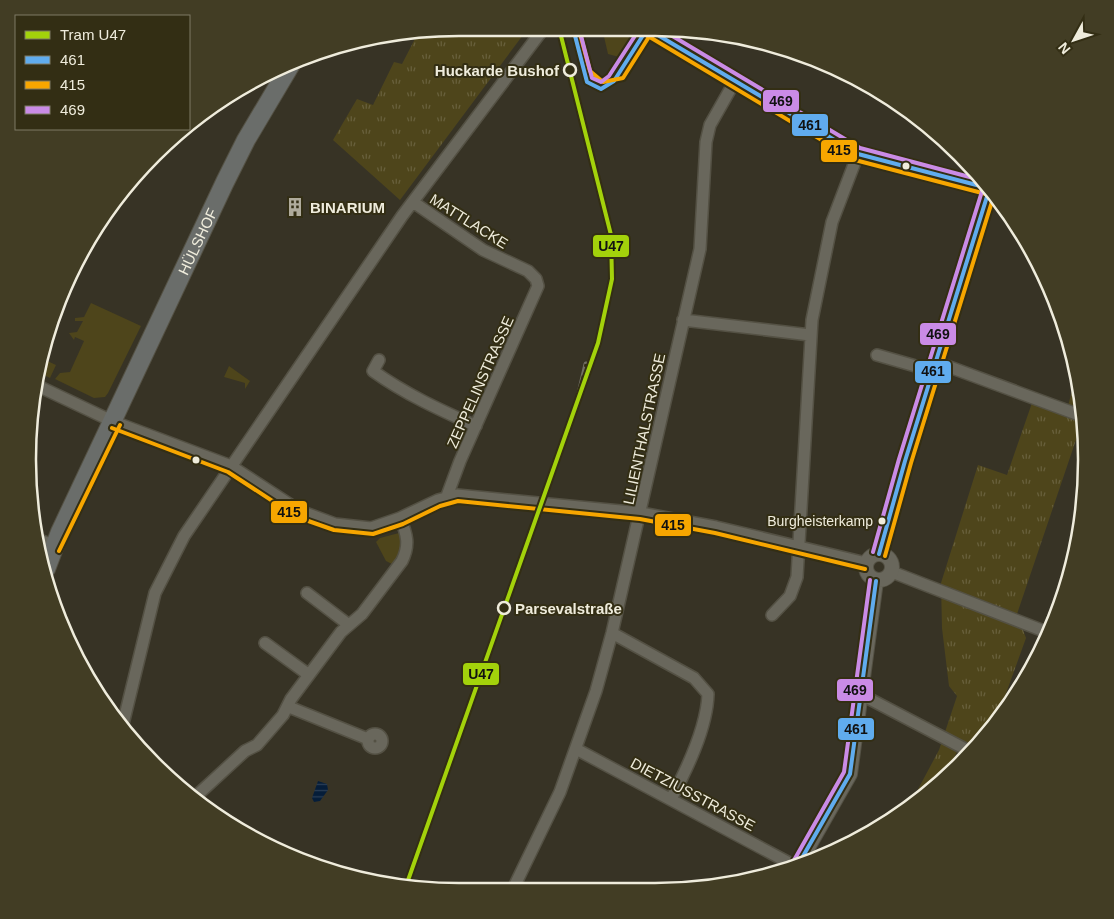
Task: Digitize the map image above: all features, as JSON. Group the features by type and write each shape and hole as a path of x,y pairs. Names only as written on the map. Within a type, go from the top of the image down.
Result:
{"main road":[{"name":"HÜLSHOF","path":"46,545 114,422 225,182 251,132 285,74"}],"street":[{"path":"124,718 147,619 160,581 184,536 413,202 538,36"},
{"path":"660,36 858,154 978,186"},
{"name":"LILIENTHALSTRASSE","path":"516,883 550,816 576,749 612,632 641,513 700,249 706,142 710,125 735,81"},
{"path":"772,615 795,587 810,335 832,222 858,154"},
{"path":"879,554 886,523 986,197"},
{"name":"MATTLACKE","path":"413,202 483,250 528,271 536,279"},
{"name":"ZEPPELINSTRASSE","path":"447,496 476,426 536,294 536,279"},
{"path":"683,320 810,335"},
{"path":"877,356 934,367 1075,414"},
{"path":"379,360 373,371 393,386 476,426"},
{"path":"42,388 114,422 231,466 300,511 335,524 372,528 400,518 447,496 457,495 641,513 798,546 866,564"},
{"path":"199,793 245,751 257,745 289,707 291,699 349,625 362,614 406,551 406,532 400,518"},
{"path":"879,554 891,560 892,572 885,580 876,581 869,576 866,564 871,556 879,554"},
{"path":"892,572 1042,630"},
{"path":"802,856 850,774 876,581"},
{"path":"307,593 349,625"},
{"path":"612,632 694,678 708,694 708,702 695,747 671,799"},
{"path":"265,643 309,675"},
{"path":"862,695 964,748"},
{"path":"289,707 368,739"},
{"name":"DIETZIUSSTRASSE","path":"576,749 787,861"}],"green space":[{"path":"460,36 522,36 400,200 333,140 357,99 373,105 394,62 402,64 415,39"},
{"path":"604,36 634,36 630,46 619,57 608,54"},
{"path":"91,303 141,326 108,393 105,397 94,398 55,379 60,373 70,372 84,341 75,337 74,340 69,333 77,332 83,321 75,321 75,318 84,317"},
{"path":"48,361 56,365 50,378 44,375"},
{"path":"229,366 250,381 245,389 245,383 224,377"},
{"path":"1072,391 1075,409 1068,406"},
{"path":"1032,403 1076,420 1077,436 1017,614 1026,638 1005,697 973,739 957,752 952,761 934,778 917,791 939,750 957,696 949,686 942,628 941,583 978,465 1007,475"},
{"path":"399,533 402,545 394,565 386,561 376,542 380,538"}],"water":[{"path":"318,781 327,784 328,790 320,801 314,802 312,798"}],"railway":[{"path":"577,402 586,364"}],"tram line":[{"name":"U47","path":"408,879 598,343 612,279 611,235 561,36"}],"transit line":[{"name":"461","path":"575,36 587,82 601,89 614,81 643,36"},
{"name":"415","path":"581,36 590,71 603,82 623,78 649,36"},
{"name":"469","path":"581,36 592,78 601,82 609,76 635,36"},
{"name":"415","path":"648,36 855,160 983,193"},
{"name":"461","path":"660,36 858,154 977,185"},
{"name":"469","path":"674,37 860,148 970,177"},
{"name":"469","path":"873,552 899,459 982,192"},
{"name":"461","path":"879,554 905,461 987,198"},
{"name":"415","path":"885,556 911,463 991,204"},
{"name":"415","path":"59,551 120,425"},
{"name":"415","path":"112,428 228,472 297,517 334,530 373,534 403,524 440,506 458,501 640,519 715,533 865,569"},
{"name":"469","path":"795,859 844,772 870,580"},
{"name":"461","path":"803,856 850,774 876,581"}],"place":[{"name":"Huckarde Bushof","path":"570,70"},
{"name":"BINARIUM","path":"295,207"},
{"name":"Burgheisterkamp","path":"882,521"},
{"name":"Parsevalstraße","path":"504,608"}]}
